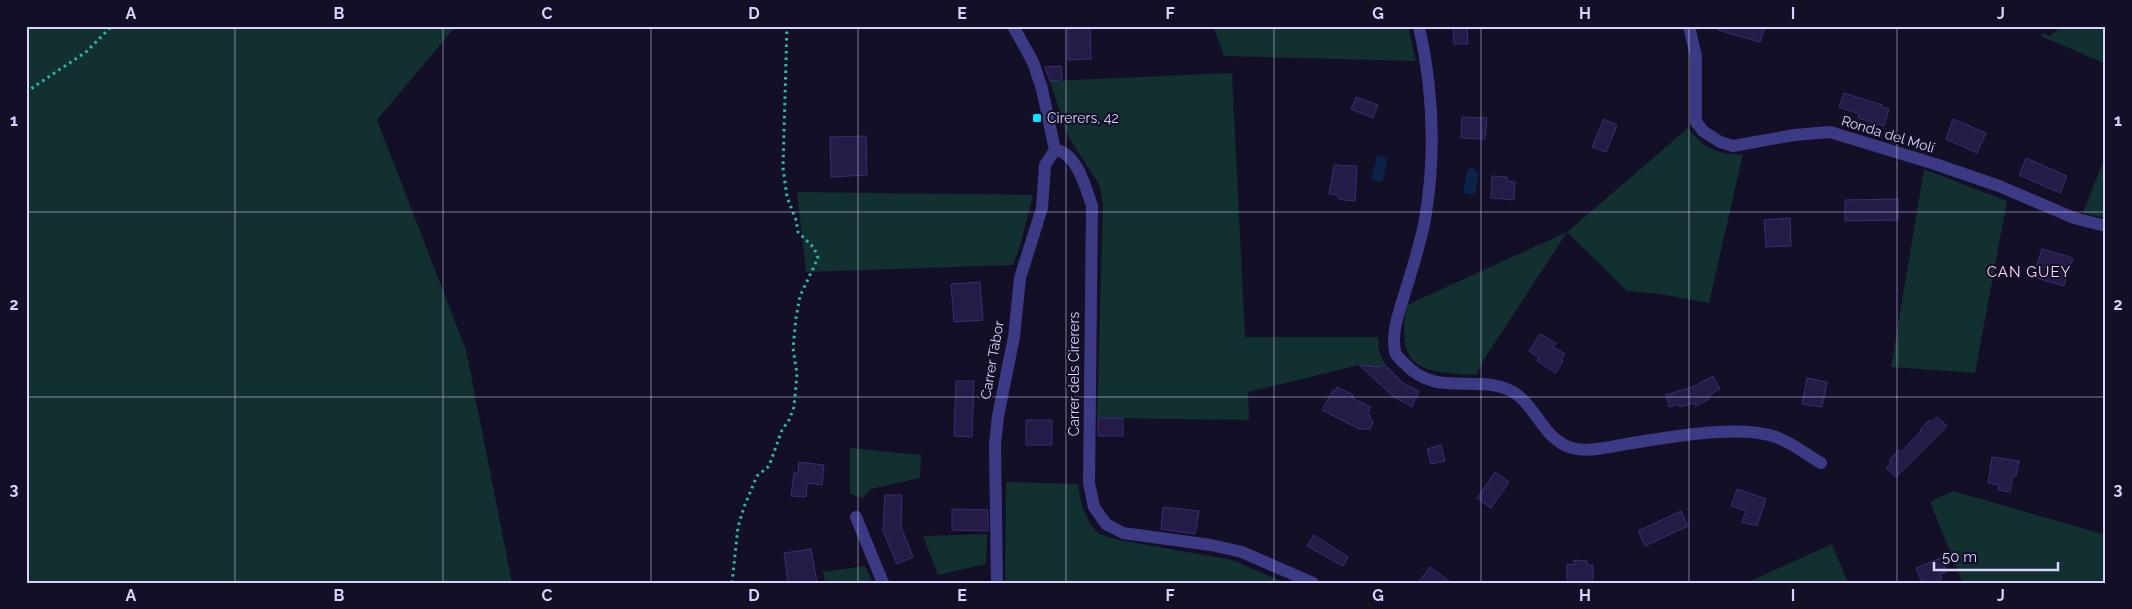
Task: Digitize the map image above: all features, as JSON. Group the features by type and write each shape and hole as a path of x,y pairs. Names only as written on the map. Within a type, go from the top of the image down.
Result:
{"street":[{"path":"1013,26 1033,62 1042,89 1055,150"},
{"path":"1419,26 1425,54 1431,110 1430,177 1425,219 1394,328 1395,354 1413,373 1437,383 1489,385 1507,389 1523,399 1549,434 1571,448 1594,449 1671,437 1741,433 1775,437 1821,464"},
{"name":"Ronda del Molí","path":"1689,26 1696,56 1696,122 1703,131 1720,142 1733,146 1794,135 1830,132 1962,173 2074,218 2106,226"},
{"name":"Carrer Tàbor","path":"997,583 995,444 998,416 1014,337 1020,278 1042,208 1045,165 1055,150"},
{"name":"Carrer dels Cirerers","path":"1055,150 1066,153 1070,159 1082,178 1092,206 1089,483 1094,507 1106,524 1123,533 1211,545 1242,552 1313,583"},
{"path":"856,517 883,583"}],"path":[{"path":"26,92 86,52 112,26"},
{"path":"732,583 738,527 744,507 757,476 769,466 782,430 789,420 794,407 796,374 793,348 796,318 800,296 818,258 814,248 798,232 796,220 787,197 783,168 787,26"}],"green space":[{"path":"26,26 456,26 377,120 466,350 512,583 26,583"},
{"path":"1213,26 1408,26 1416,61 1224,56"},
{"path":"2063,26 2106,26 2106,64 2041,36 2042,33 2049,36"},
{"path":"1232,73 1245,337 1378,337 1379,351 1385,365 1378,367 1359,365 1248,392 1249,420 1097,418 1103,204 1099,184 1066,131 1050,81"},
{"path":"1688,128 1693,135 1712,149 1719,152 1743,154 1709,303 1660,294 1627,291 1567,232"},
{"path":"2106,154 2106,218 2083,213"},
{"path":"1924,169 2007,201 1975,373 1891,367"},
{"path":"797,192 1033,196 1013,265 806,272"},
{"path":"1567,232 1483,361 1476,375 1427,369 1416,363 1409,355 1405,343 1404,327 1407,305"},
{"path":"850,448 921,455 920,478 871,489 862,498 850,494"},
{"path":"1006,482 1078,484 1082,506 1090,524 1099,534 1119,540 1232,560 1285,583 1005,583"},
{"path":"1953,491 2106,535 2106,583 1963,583 1930,502"},
{"path":"987,534 986,564 938,575 923,536"},
{"path":"1832,544 1848,583 1746,583"},
{"path":"865,566 873,583 825,583 823,572"}],"water":[{"path":"1377,155 1388,158 1382,182 1371,179"},
{"path":"1472,167 1479,173 1475,195 1463,193 1467,171"}],"building":[{"path":"1068,26 1090,26 1091,59 1068,60"},
{"path":"1453,26 1467,26 1468,44 1454,44"},
{"path":"1718,26 1765,26 1760,42 1718,30"},
{"path":"1061,66 1062,80 1050,81 1045,67"},
{"path":"1844,93 1889,109 1884,126 1858,118 1859,114 1839,107"},
{"path":"1356,97 1378,105 1373,118 1351,109"},
{"path":"1462,117 1487,118 1485,139 1461,138"},
{"path":"1604,119 1617,125 1606,152 1592,147"},
{"path":"1953,119 1986,133 1977,153 1946,139"},
{"path":"866,136 867,175 831,177 830,137"},
{"path":"2026,158 2067,176 2060,193 2019,175"},
{"path":"1334,165 1357,166 1355,201 1343,200 1338,198 1338,195 1329,194"},
{"path":"1492,176 1507,177 1507,181 1515,182 1514,200 1491,198"},
{"path":"1898,199 1898,220 1845,221 1845,200"},
{"path":"1790,218 1791,246 1766,247 1764,220"},
{"path":"2042,249 2073,258 2064,286 2033,277"},
{"path":"980,282 983,320 954,322 951,284"},
{"path":"1540,334 1556,343 1553,347 1565,354 1556,373 1537,361 1539,358 1529,351"},
{"path":"1359,365 1378,367 1385,365 1403,383 1419,391 1412,407 1394,397"},
{"path":"1713,376 1720,389 1708,396 1709,399 1696,406 1695,403 1679,407 1678,404 1669,407 1666,395 1692,387"},
{"path":"1807,378 1827,382 1822,407 1802,404"},
{"path":"956,381 974,381 972,437 954,436"},
{"path":"1337,387 1353,395 1352,398 1371,407 1368,413 1373,422 1370,429 1359,429 1322,410 1333,390 1335,391"},
{"path":"1937,417 1947,426 1896,477 1886,468 1891,462 1889,460 1899,450 1901,452 1929,420 1931,422"},
{"path":"1098,418 1123,418 1123,436 1098,436"},
{"path":"1026,420 1052,420 1052,445 1026,445"},
{"path":"1441,445 1445,461 1431,464 1427,449"},
{"path":"1992,457 2019,461 2016,476 2013,476 2010,492 1998,490 1999,485 1988,483"},
{"path":"799,462 824,465 822,485 807,483 806,497 791,496 794,473 798,473"},
{"path":"1495,472 1509,482 1491,508 1477,498"},
{"path":"1737,489 1766,499 1757,526 1742,522 1746,511 1731,506"},
{"path":"885,495 902,495 901,527 913,557 897,564 883,531"},
{"path":"1163,507 1199,511 1195,534 1161,529"},
{"path":"952,509 988,510 988,531 952,530"},
{"path":"1681,511 1688,526 1645,546 1638,531"},
{"path":"1314,535 1348,557 1343,566 1307,546"},
{"path":"811,549 817,583 788,583 784,553"},
{"path":"1941,558 1947,572 1940,574 1942,579 1934,583 1922,583 1916,568"},
{"path":"1574,560 1587,561 1587,565 1593,565 1593,583 1567,583 1567,564 1574,565"},
{"path":"1430,567 1452,583 1418,583"}],"place":[{"name":"Cirerers, 42","path":"1037,118"}],"district":[{"name":"CAN GUEY","path":"2029,272"}]}
